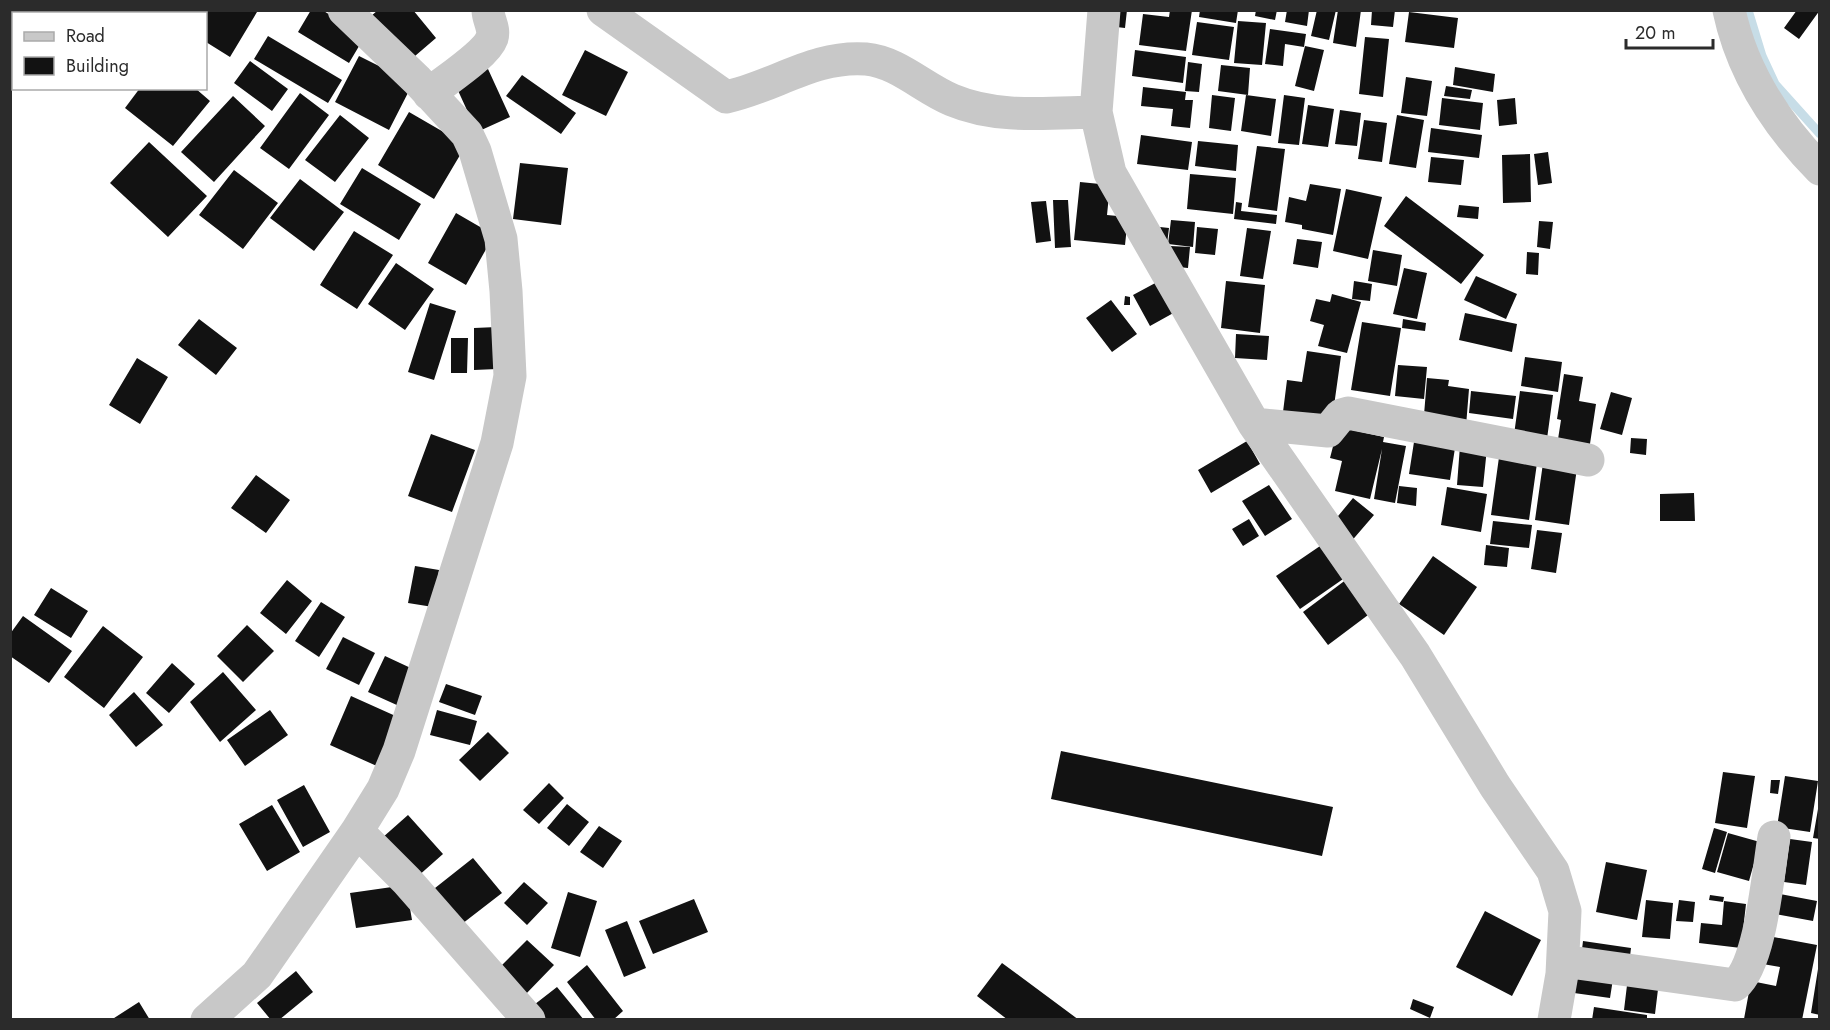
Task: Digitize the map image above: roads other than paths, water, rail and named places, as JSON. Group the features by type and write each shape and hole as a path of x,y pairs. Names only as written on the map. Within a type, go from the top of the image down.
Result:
{"street":[{"path":"207,1020 257,975 357,831 383,789 399,751 497,443 510,376 506,291 497,228 475,151 467,134 344,10"},
{"path":"429,94 484,49 492,38 488,10"},
{"path":"603,10 726,98 832,60 867,59 893,68 950,99 982,110 1028,114 1096,112"},
{"path":"1104,10 1096,112 1110,173 1254,424 1415,655 1495,786 1553,871 1565,911 1563,962 1554,1020"},
{"path":"1729,10 1735,42 1744,63 1780,127 1820,169"},
{"path":"1254,424 1328,431 1341,415 1348,413 1587,459"},
{"path":"357,831 407,881 529,1020"},
{"path":"1563,962 1735,985 1745,977 1756,944 1774,837"}],"waterway":[{"path":"1748,10 1762,56 1775,84 1820,134"}]}
